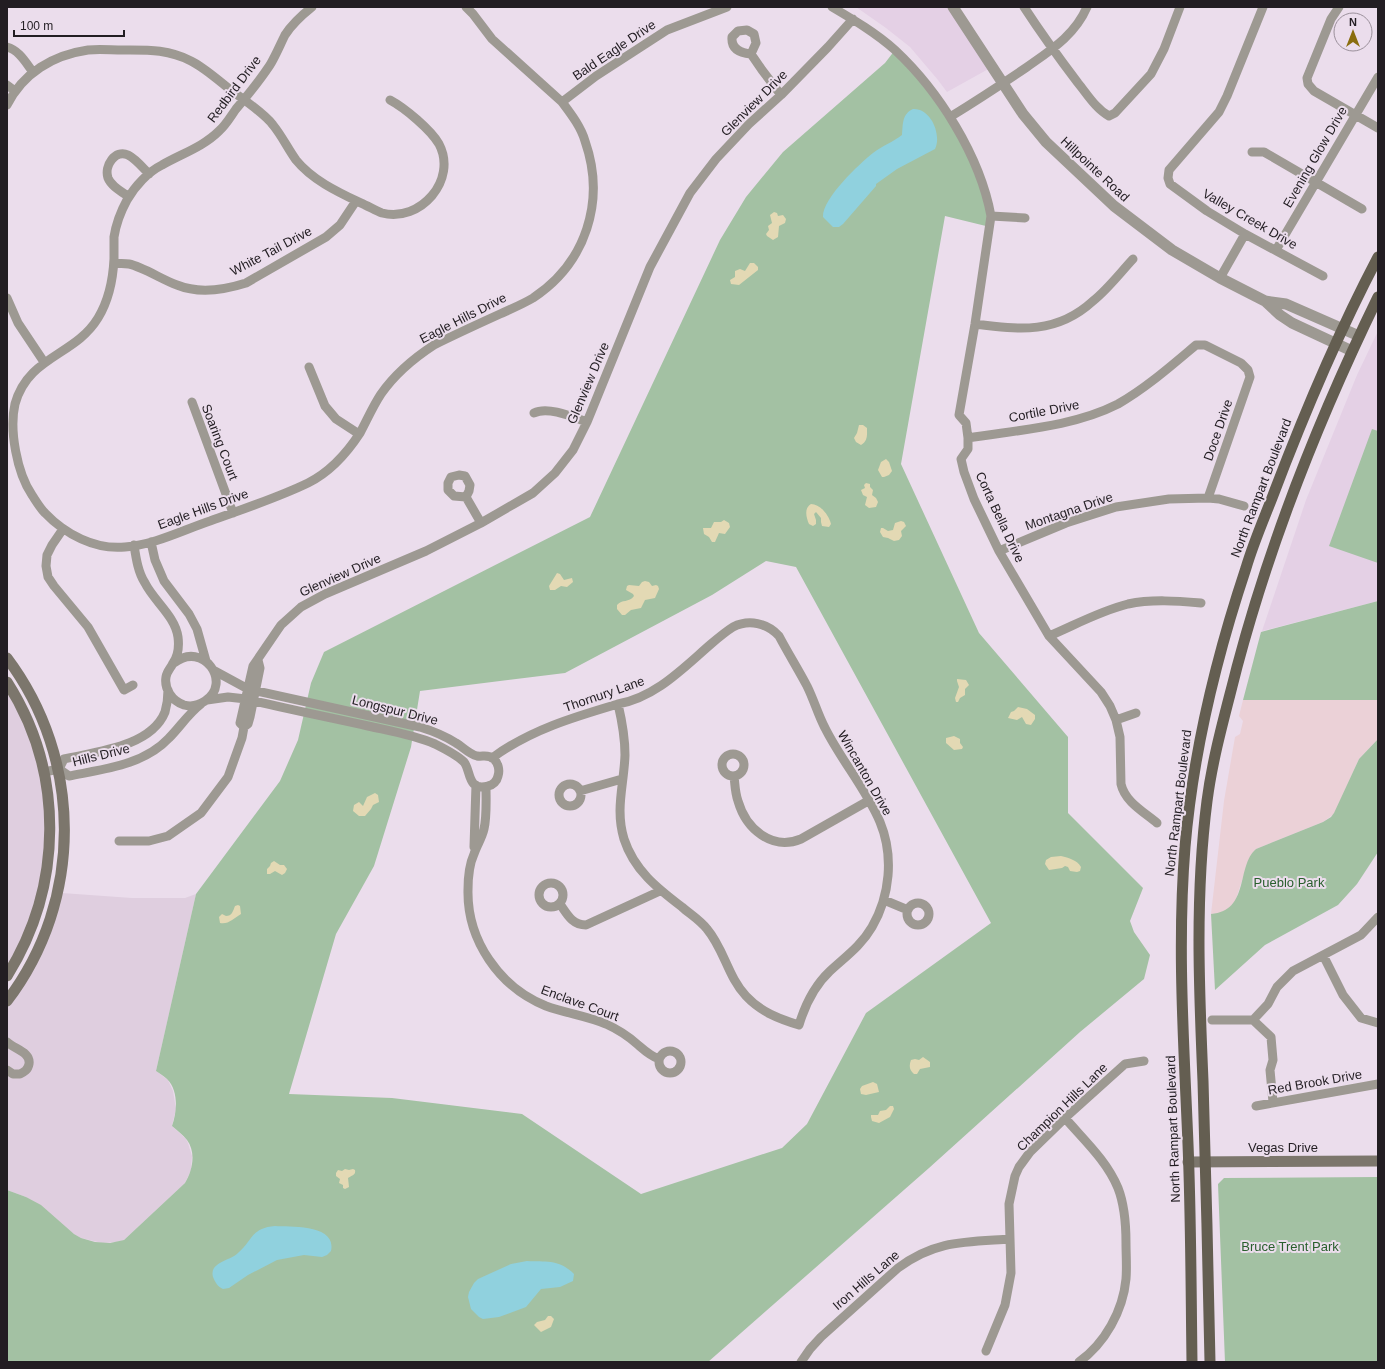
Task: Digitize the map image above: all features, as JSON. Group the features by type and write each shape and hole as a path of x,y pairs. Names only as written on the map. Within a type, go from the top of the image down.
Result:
{"main road":[{"name":"North Rampart Boulevard","path":"1192,1362 1181,927 1185,844 1195,766 1203,720 1221,651 1246,567 1304,415 1335,343 1378,257"},
{"path":"1210,1362 1199,972 1199,902 1207,804 1212,769 1222,724 1252,614 1288,504 1352,350 1378,297"},
{"path":"7,658 36,704 46,727 59,769 64,827 63,856 57,894 50,919 39,948 7,1001"},
{"path":"7,682 19,702 31,728 44,772 49,799 50,829 43,894 35,920 20,954 7,976"},
{"path":"1195,766 1212,769"},
{"name":"Vegas Drive","path":"1188,1162 1378,1161"}],"street":[{"name":"Redbird Drive","path":"63,529 44,512 30,491 22,474 14,439 13,422 15,404 22,388 31,373 44,362 80,340 98,318 110,291 114,263 114,237 119,218 129,197 139,183 158,166 195,149 219,132 270,64 286,34 299,18 312,7"},
{"path":"466,7 492,39 562,102"},
{"name":"Bald Eagle Drive","path":"562,102 596,76 667,30 727,7"},
{"path":"832,7 881,38 895,50 923,80 950,117 968,151 981,180 989,204 991,216 975,324 959,415 966,423 968,438"},
{"name":"Hillpointe Road","path":"953,7 1022,114 1046,142 1114,206 1172,250 1220,278 1265,301 1280,316 1352,350"},
{"path":"1024,7 1052,49 1101,112 1109,116 1115,113 1151,74 1164,49 1180,7"},
{"path":"950,117 1002,84 1067,37 1078,23 1087,7"},
{"path":"1339,7 1331,18 1307,78 1308,84 1314,91 1378,128"},
{"name":"Valley Creek Drive","path":"1259,8 1227,96 1219,112 1169,170 1168,178 1170,184 1208,211 1245,234 1323,276"},
{"name":"Glenview Drive","path":"119,841 149,841 168,836 201,813 228,777 242,738 244,728 248,724 252,690 260,668 258,660 281,625 301,607 326,594 426,551 481,523 533,493 555,473 573,450 587,422 650,267 690,193 716,159 749,124 828,47 852,19"},
{"path":"7,47 13,49 20,55 33,72"},
{"path":"7,105 15,91 33,72 57,58 75,52 94,50 157,50 175,54 192,61 273,124 296,160 316,179 381,212 393,214 404,213 419,207 432,197 438,188 444,166 440,145 434,136 401,106 390,100"},
{"path":"751,54 781,94"},
{"name":"Evening Glow Drive","path":"1276,250 1378,77"},
{"path":"7,85 15,91"},
{"name":"Eagle Hills Drive","path":"63,529 81,539 102,545 123,547 151,542 233,513 291,491 312,481 329,469 346,452 359,434 381,393 400,371 434,345 532,298 557,279 575,255 587,231 594,200 593,171 585,140 571,114 562,102"},
{"path":"1252,152 1264,152 1362,209"},
{"path":"129,197 114,186 108,179 107,170 109,162 120,154 127,155 149,174"},
{"name":"White Tail Drive","path":"114,263 130,264 179,286 196,290 214,290 232,287 246,283 326,237 340,225 356,200"},
{"path":"991,216 1025,218"},
{"path":"1220,278 1245,234"},
{"path":"975,324 1009,329 1025,329 1044,327 1062,321 1078,313 1093,301 1133,259"},
{"path":"7,298 18,323 44,362"},
{"name":"Hillpointe Road","path":"1265,301 1286,304 1359,336"},
{"name":"Doce Drive","path":"1199,345 1205,344 1241,363 1248,370 1250,377 1208,498"},
{"name":"Cortile Drive","path":"968,438 1067,423 1095,414 1118,404 1143,388 1199,345"},
{"path":"309,367 325,406 336,419 359,434"},
{"name":"Soaring Court","path":"192,402 233,513"},
{"path":"534,412 538,410 561,412 587,422"},
{"name":"Corta Bella Drive","path":"968,438 968,449 961,459 964,472 974,499 999,551 1049,636 1102,692 1116,720 1120,737 1121,784 1123,791 1128,799 1157,823"},
{"path":"466,497 481,523"},
{"name":"Montagna Drive","path":"999,551 1066,523 1116,507 1168,499 1208,498 1219,499 1244,506"},
{"path":"63,529 47,555 46,566 48,577 88,627 124,690 133,685"},
{"path":"151,542 155,560 164,581 189,614 197,629 206,661 213,670"},
{"name":"Hills Drive","path":"59,769 64,759 119,747 141,737 156,726 167,705 168,690 166,676 170,667 174,663 178,645 176,629 170,618 144,582 139,570 134,545"},
{"path":"1049,636 1103,612 1128,604 1172,601 1201,603"},
{"name":"Thornury Lane","path":"492,758 512,744 570,718 636,699 662,685 733,627 745,623 758,623"},
{"name":"Wincanton Drive","path":"660,891 694,916 707,929 717,944 733,978 746,996 772,1016 799,1025 807,1002 814,990 830,971 864,940 878,916 884,900 888,876 887,849 880,823 868,800 824,728 807,686 779,636 769,628 758,623"},
{"path":"174,663 187,657 197,657 206,661"},
{"name":"Hills Drive","path":"44,772 59,769 70,776 116,766 139,759 150,753 169,738 186,717 212,693 215,686 213,670"},
{"name":"Longspur Drive","path":"213,670 252,690 420,727 445,737 478,756 484,755 492,758"},
{"path":"168,690 173,698 184,705 193,706 204,702"},
{"name":"Longspur Drive","path":"204,702 228,697 250,700 420,738 440,747 463,761 468,768 470,780 476,785"},
{"path":"560,904 573,921 586,925 660,891 641,872 634,862 625,840 619,805 625,743 618,704"},
{"path":"1116,720 1136,713"},
{"path":"476,785 486,786 494,782 499,774 498,765 492,758"},
{"path":"734,776 738,801 744,816 758,833 768,840 776,842 789,842 801,838 868,800"},
{"path":"580,791 622,779"},
{"name":"Enclave Court","path":"476,785 473,854 468,889 471,919 481,946 497,971 519,991 532,999 559,1010 591,1018 607,1025 622,1033 649,1054 659,1059"},
{"name":"Enclave Court","path":"473,854 485,827 486,786"},
{"path":"884,900 908,910"},
{"path":"1254,1020 1268,1004 1276,987 1293,971 1361,935 1377,921"},
{"path":"1323,955 1343,995 1361,1018 1378,1023"},
{"path":"1212,1020 1254,1020 1271,1037 1273,1060 1270,1070 1273,1102"},
{"path":"7,1042 11,1046 25,1053 29,1059 29,1064 26,1070 20,1074 13,1074 7,1070"},
{"name":"Champion Hills Lane","path":"986,1351 1005,1305 1011,1273 1009,1204 1015,1176 1019,1167 1030,1152 1064,1118 1125,1064 1144,1061"},
{"name":"Red Brook Drive","path":"1256,1106 1378,1083"},
{"path":"1064,1118 1111,1173 1123,1205 1126,1223 1126,1280 1120,1308 1107,1333 1088,1356 1079,1362"},
{"name":"Iron Hills Lane","path":"802,1362 810,1348 821,1336 911,1258 942,1245 1010,1240"}],"shaded area":[{"path":"856,7 953,7 992,67 947,92 910,47"},
{"path":"1378,331 1378,601 1262,631 1306,500 1357,375"},
{"path":"7,686 38,751 47,830 41,882 26,931 7,968"},
{"path":"1243,700 1378,700 1378,739 1359,759 1334,814 1323,822 1256,849 1249,859 1235,902 1222,913 1211,914 1224,801 1235,737 1240,734 1243,721 1239,716"},
{"path":"62,893 132,898 185,898 196,894 156,1071 168,1080 173,1091 176,1109 172,1126 186,1139 188,1143 192,1156 191,1170 185,1183 124,1240 117,1242 102,1243 81,1238 26,1197 7,1190 7,1007 35,966 57,914"}],"green space":[{"path":"895,50 950,117 981,180 990,227 945,216 901,464 979,633 1068,737 1068,813 1143,888 1130,921 1134,932 1150,955 1144,979 1080,1032 929,1168 708,1362 7,1362 7,1190 26,1197 41,1205 74,1234 81,1238 95,1242 110,1243 124,1240 185,1183 188,1178 192,1167 192,1150 182,1134 172,1126 176,1108 174,1089 167,1079 156,1071 196,894 280,781 298,740 311,683 324,652 590,517 720,240 746,197 783,152 885,63","holes":["766,561 796,567 991,923 866,1013 807,1124 782,1148 641,1194 522,1114 392,1098 289,1094 336,934 374,866 411,747 420,691 565,673 712,595"]},
{"path":"1372,429 1378,431 1378,563 1329,546"},
{"path":"1378,601 1378,700 1243,700 1261,632"},
{"name":"Pueblo Park","path":"1378,739 1378,852 1357,884 1338,905 1265,945 1215,990 1211,914 1223,911 1232,905 1241,887 1246,866 1256,849 1323,822 1331,817 1359,759"},
{"name":"Bruce Trent Park","path":"1378,1177 1378,1362 1225,1362 1218,1184 1224,1178"}],"sand":[{"path":"774,212 777,213 778,216 783,215 786,219 785,223 779,226 778,237 773,240 766,234 769,230 768,226 772,223 770,215"},
{"path":"750,263 754,263 758,267 758,270 739,285 731,284 730,280 735,277 735,271 740,269 745,271"},
{"path":"859,425 863,425 867,428 866,440 861,445 856,442 854,438"},
{"path":"886,459 889,462 892,471 889,475 882,477 878,470 881,462"},
{"path":"866,483 870,484 870,487 873,490 872,495 878,502 876,507 869,508 865,505 867,497 863,495 861,490 865,488 864,485"},
{"path":"811,504 821,508 826,514 831,524 829,527 822,526 821,518 816,512 814,514 816,524 813,526 809,524 806,516 806,510"},
{"path":"724,520 729,523 730,527 725,534 719,533 715,542 712,542 709,537 704,534 703,528 711,528 714,522 721,522"},
{"path":"901,521 904,522 906,526 901,531 902,536 899,540 894,541 883,537 880,532 881,528 888,531 893,530 895,523"},
{"path":"557,573 560,574 564,580 572,578 573,582 567,587 561,586 555,590 550,590 549,586"},
{"path":"645,581 649,582 652,586 658,586 659,589 655,598 645,600 641,608 631,610 625,615 622,615 617,609 617,605 621,602 630,600 634,596 626,590 627,586 639,586"},
{"path":"957,679 966,680 969,685 965,689 965,695 960,698 958,702 956,702 955,698 959,687"},
{"path":"1018,707 1027,709 1035,715 1035,719 1031,725 1026,724 1022,717 1017,720 1008,718 1011,712"},
{"path":"954,736 960,739 960,743 963,747 962,749 954,750 946,743 946,738"},
{"path":"375,793 378,795 379,802 373,805 365,816 359,816 353,811 354,805 359,802 363,806 367,797"},
{"path":"1061,856 1075,861 1081,867 1080,871 1070,871 1068,867 1065,866 1062,868 1049,870 1045,864 1046,860 1051,857"},
{"path":"274,861 280,865 284,865 287,869 285,873 282,875 275,871 267,874 267,869"},
{"path":"235,906 240,906 241,914 228,922 220,923 219,917 222,914 226,916 230,915"},
{"path":"923,1057 930,1062 930,1067 920,1069 917,1074 914,1074 910,1067 911,1060 919,1060"},
{"path":"873,1082 877,1084 879,1092 866,1095 861,1094 860,1089 862,1086"},
{"path":"890,1106 893,1106 894,1109 890,1117 879,1123 872,1121 871,1115 878,1115 880,1111 886,1110"},
{"path":"345,1169 353,1169 355,1170 355,1173 348,1178 349,1187 345,1189 343,1188 343,1185 339,1183 340,1179 336,1176 336,1173 338,1170 342,1171"},
{"path":"548,1316 551,1316 554,1319 551,1327 541,1332 534,1325 537,1322 545,1320"}],"water":[{"path":"913,109 925,113 933,123 937,137 935,149 897,169 876,184 876,186 843,224 839,227 833,227 823,217 828,201 842,182 867,158 902,135 905,117 909,111"},
{"path":"275,1226 301,1227 320,1231 327,1236 331,1242 331,1251 322,1257 304,1255 277,1260 248,1275 229,1288 223,1289 218,1286 213,1277 214,1268 221,1262 238,1253 253,1235 261,1229"},
{"path":"527,1261 552,1262 563,1266 574,1274 573,1281 560,1287 541,1289 526,1307 499,1317 483,1319 471,1309 468,1297 469,1292 478,1279 511,1264"}]}
